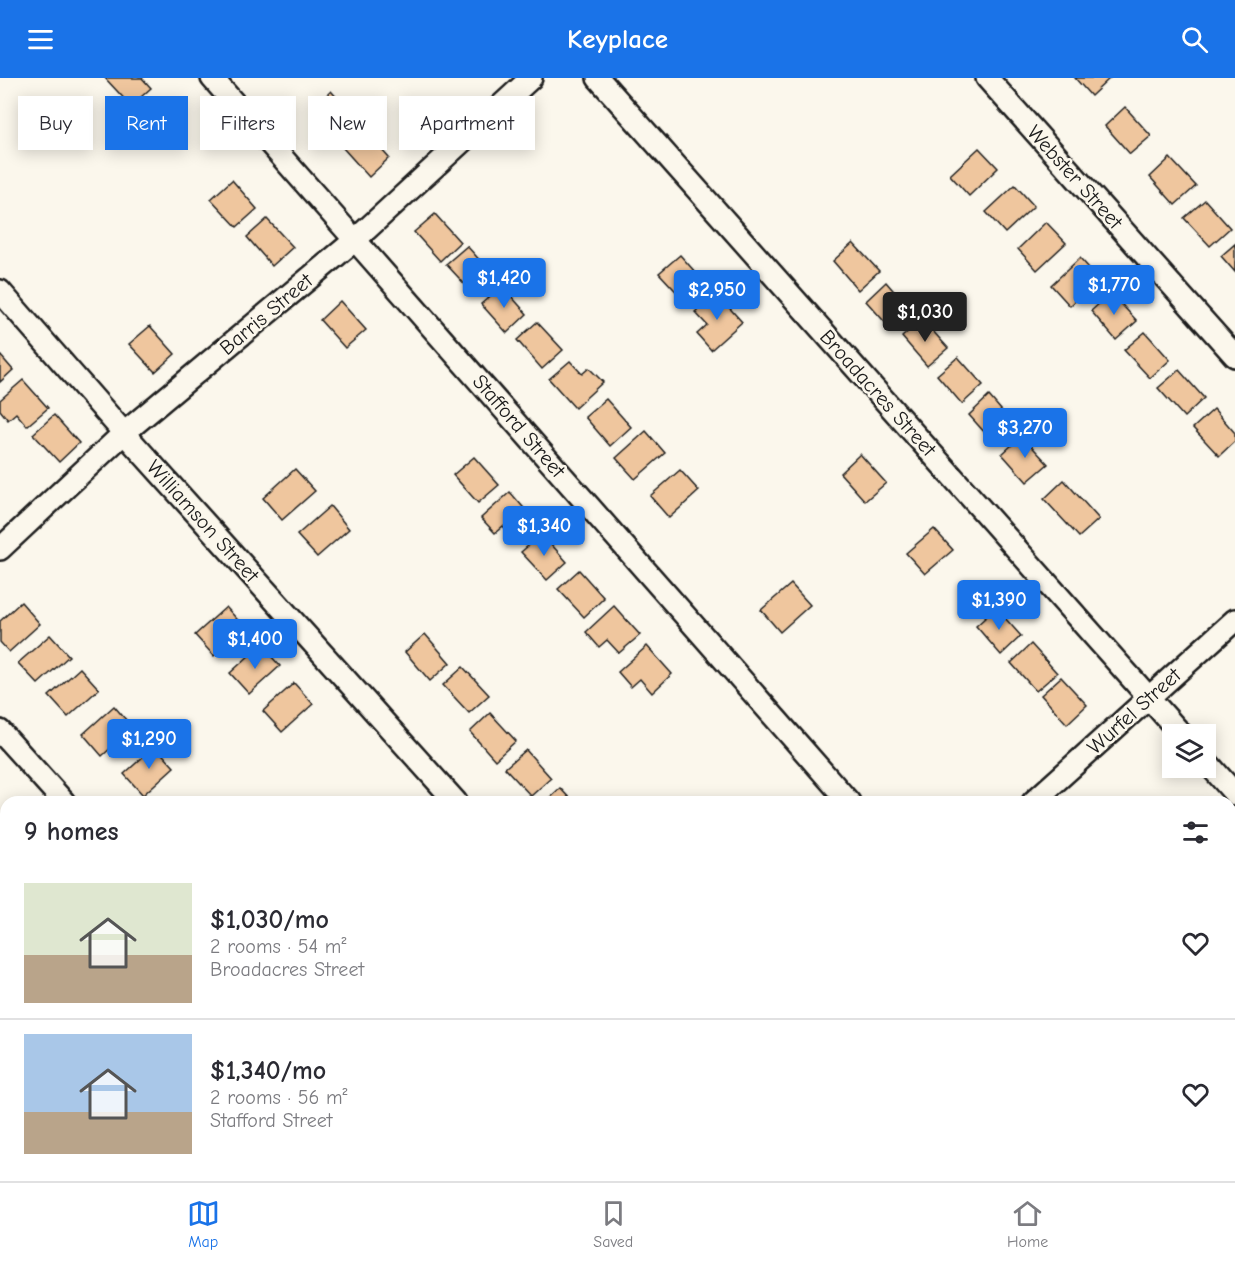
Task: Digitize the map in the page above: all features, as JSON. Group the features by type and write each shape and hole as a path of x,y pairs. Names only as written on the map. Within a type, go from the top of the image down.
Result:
{"street":[{"name":"Stafford Street","path":"212,78 844,796"},
{"name":"Barris Street","path":"0,549 124,433 355,240 531,78"},
{"name":"Broadacres Street","path":"598,78 1172,724"},
{"name":"Webster Street","path":"987,78 1235,356"},
{"name":"Williamson Street","path":"0,291 124,433 451,796"},
{"name":"Wurfel Street","path":"1040,796 1235,620"},
{"path":"0,731 59,796"},
{"path":"1216,772 1235,794"}],"building":[{"path":"105,78 142,78 151,88 142,96 122,96"},
{"path":"1075,78 1110,78 1091,96"},
{"path":"331,91 335,96 326,96"},
{"path":"1125,107 1151,136 1130,154 1105,126"},
{"path":"979,148 998,168 969,196 950,175"},
{"path":"345,150 382,150 389,158 369,177"},
{"path":"1170,158 1196,186 1175,205 1150,177"},
{"path":"232,180 257,209 237,227 211,199"},
{"path":"1015,185 1034,206 1005,233 986,212"},
{"path":"1205,200 1230,228 1210,246 1184,218"},
{"path":"435,214 460,242 440,261 414,232"},
{"path":"267,219 293,247 272,266 247,237"},
{"path":"1046,222 1066,243 1037,270 1018,249"},
{"path":"853,243 879,271 858,290 833,261"},
{"path":"1235,244 1235,272 1221,256"},
{"path":"467,246 492,274 472,292 446,264"},
{"path":"680,255 705,283 685,301 659,273"},
{"path":"1080,258 1099,279 1070,306 1051,285"},
{"path":"886,282 911,311 891,329 866,301"},
{"path":"502,286 527,314 507,333 481,304"},
{"path":"716,293 742,322 711,350 697,334 707,325 695,312"},
{"path":"1111,293 1137,321 1116,340 1091,311"},
{"path":"340,301 366,330 345,348 320,320"},
{"path":"922,319 948,348 927,366 902,337"},
{"path":"537,322 563,350 542,369 517,340"},
{"path":"150,326 175,354 155,372 129,344"},
{"path":"1145,332 1170,360 1150,378 1124,350"},
{"path":"0,355 13,370 0,382"},
{"path":"958,357 983,385 962,404 937,375"},
{"path":"570,361 582,374 589,368 603,382 575,408 549,379"},
{"path":"1179,370 1204,398 1184,417 1158,388"},
{"path":"23,380 48,408 27,426 16,413 8,420 0,410 0,400"},
{"path":"989,396 1014,425 994,443 969,415"},
{"path":"606,399 631,427 610,446 585,417"},
{"path":"1214,409 1235,433 1235,441 1219,456 1193,428"},
{"path":"54,415 79,443 59,462 33,434"},
{"path":"646,431 665,453 635,479 616,458"},
{"path":"1022,436 1048,464 1027,482 1002,454"},
{"path":"860,454 886,483 865,501 840,473"},
{"path":"474,457 499,485 478,503 453,475"},
{"path":"295,469 315,491 282,520 263,498"},
{"path":"680,470 699,491 669,518 650,496"},
{"path":"1064,480 1099,519 1079,537 1044,499"},
{"path":"510,492 535,521 515,539 503,526 495,533 481,518"},
{"path":"330,506 349,529 317,557 297,535"},
{"path":"934,529 953,550 925,574 906,553"},
{"path":"542,534 567,562 547,580 521,552"},
{"path":"579,570 604,598 584,617 558,589"},
{"path":"791,584 810,605 780,632 761,610"},
{"path":"21,602 40,624 9,652 0,642 0,621"},
{"path":"614,606 640,635 619,653 607,640 599,647 586,632"},
{"path":"226,607 245,628 214,656 195,635"},
{"path":"996,608 1021,636 1001,655 976,626"},
{"path":"425,634 450,663 430,681 405,652"},
{"path":"50,635 69,656 38,684 18,663"},
{"path":"1031,644 1057,673 1036,691 1011,663"},
{"path":"261,645 280,666 249,694 230,673"},
{"path":"647,646 672,674 652,693 640,679 631,687 618,672"},
{"path":"463,667 489,695 469,713 443,685"},
{"path":"80,668 99,689 68,717 49,696"},
{"path":"1061,677 1087,705 1067,724 1041,695"},
{"path":"294,683 313,704 282,732 263,711"},
{"path":"114,706 133,728 102,756 83,734"},
{"path":"490,713 516,741 495,760 470,732"},
{"path":"155,746 174,767 143,795 124,774"},
{"path":"526,750 551,778 531,796 505,768"},
{"path":"560,788 567,796 551,796"}]}
